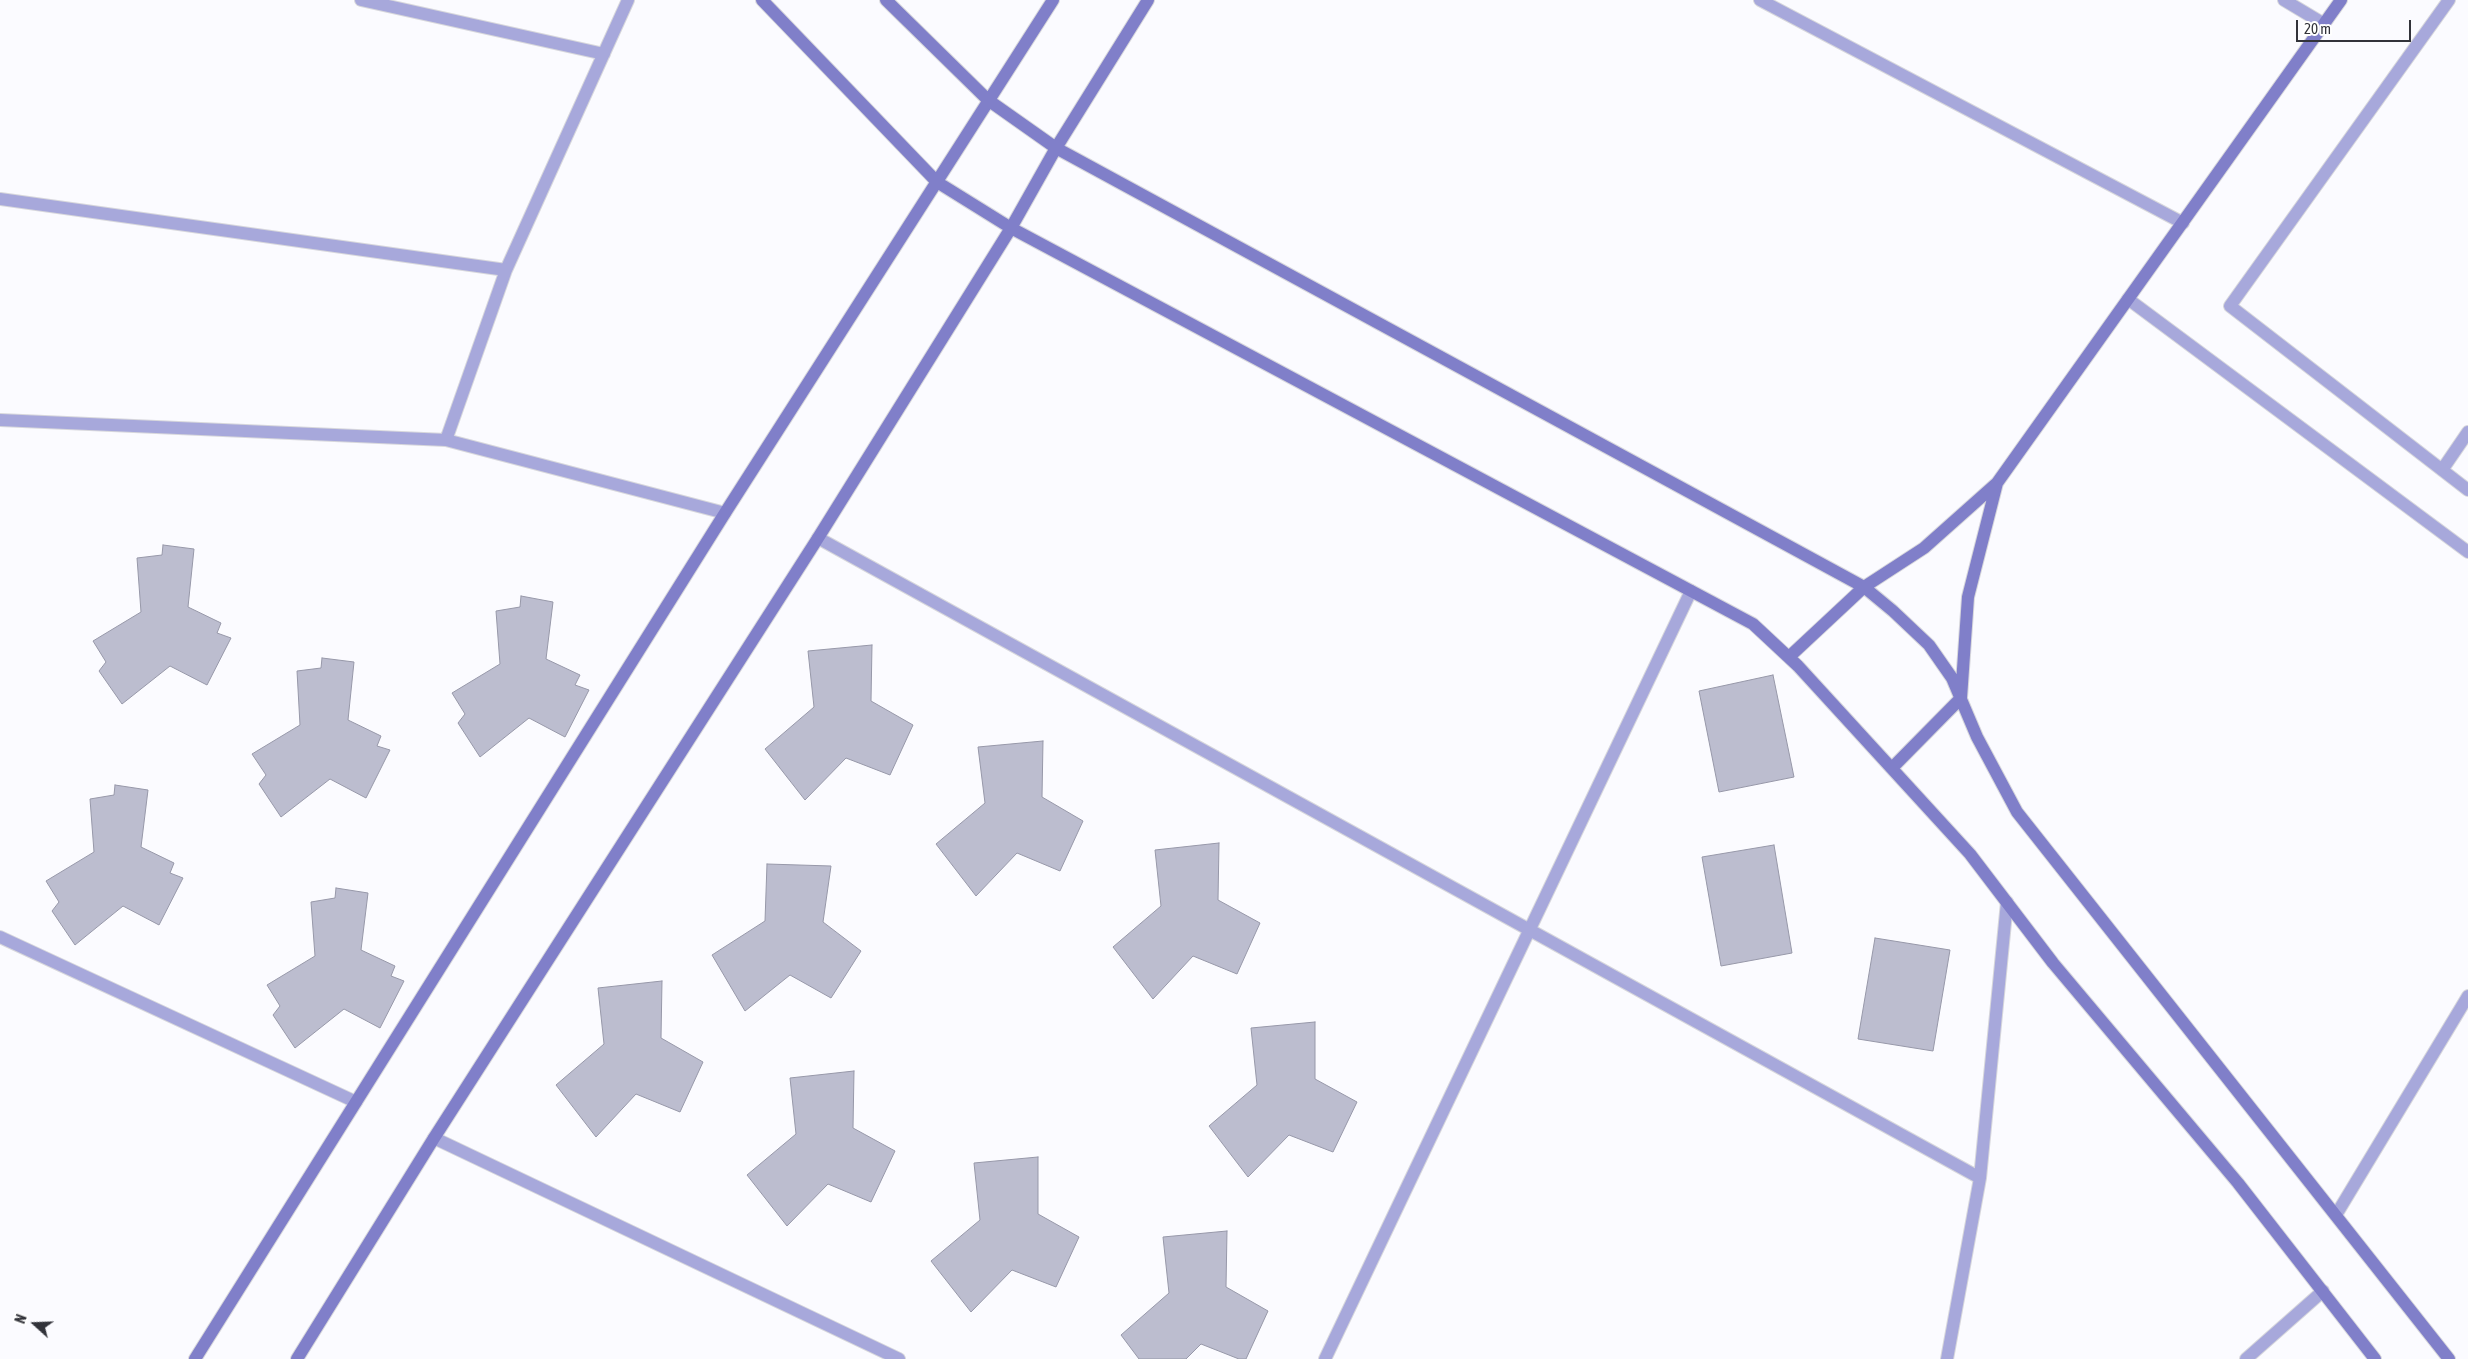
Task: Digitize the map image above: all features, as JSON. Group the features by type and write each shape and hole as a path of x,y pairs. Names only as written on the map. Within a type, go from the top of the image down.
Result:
{"street":[{"path":"361,0 604,54"},
{"path":"446,440 506,270 628,0"},
{"path":"762,0 937,182 1011,228 1753,624 1789,657 1970,854 2053,963 2238,1183 2375,1359"},
{"path":"886,0 988,100 1056,148 1864,587 1929,645 1952,678 1977,737 2017,812 2336,1215 2446,1358"},
{"path":"195,1359 725,513 1053,0"},
{"path":"297,1359 434,1138 818,538 1011,228 1056,148 1148,0"},
{"path":"1760,0 2183,223"},
{"path":"2284,0 2324,24"},
{"path":"1789,657 1864,587 1924,548 1997,483 2341,0"},
{"path":"2449,0 2230,306 2468,490"},
{"path":"0,200 506,270"},
{"path":"2128,299 2468,552"},
{"path":"0,420 446,440 725,513"},
{"path":"2442,470 2468,432"},
{"path":"1892,768 1961,698 1968,597 1997,483"},
{"path":"818,538 1980,1178"},
{"path":"1325,1359 1691,591"},
{"path":"1947,1359 1980,1178 2007,902"},
{"path":"0,937 356,1102"},
{"path":"2336,1215 2468,996"},
{"path":"434,1138 899,1359"},
{"path":"2246,1359 2323,1291"}],"building":[{"path":"163,545 194,549 188,607 221,623 217,633 231,638 207,685 170,666 122,704 99,671 106,662 93,641 141,612 137,558 162,555"},
{"path":"521,596 553,602 546,659 580,675 575,685 589,690 565,737 529,718 480,757 458,723 465,714 452,693 500,664 496,611 520,607"},
{"path":"872,645 871,701 913,725 890,775 846,758 805,800 765,749 814,707 808,651"},
{"path":"322,658 354,662 348,720 381,736 377,746 390,750 366,798 330,779 281,817 259,784 266,775 252,754 300,725 297,671 321,668"},
{"path":"1773,675 1794,777 1719,792 1699,691"},
{"path":"1043,741 1042,797 1083,821 1060,871 1017,853 976,896 936,844 985,803 978,747"},
{"path":"115,785 148,790 141,847 174,863 170,873 183,878 159,925 123,906 75,945 52,911 59,902 46,881 94,852 90,799 114,795"},
{"path":"1219,843 1218,900 1260,923 1237,974 1193,956 1153,999 1113,947 1161,906 1155,850"},
{"path":"1774,845 1792,953 1721,966 1702,857"},
{"path":"767,864 831,866 823,922 861,951 831,998 790,975 745,1011 712,955 765,921"},
{"path":"336,888 368,893 361,950 395,966 391,976 404,981 380,1028 344,1009 295,1048 273,1015 280,1006 267,985 315,956 311,902 335,898"},
{"path":"1875,938 1950,950 1933,1051 1858,1039"},
{"path":"662,981 661,1038 703,1062 680,1112 636,1094 596,1137 556,1085 604,1044 598,988"},
{"path":"1315,1022 1315,1079 1357,1102 1333,1152 1289,1135 1248,1177 1209,1126 1257,1085 1251,1028"},
{"path":"854,1071 853,1128 895,1151 871,1202 828,1184 787,1226 747,1175 796,1134 790,1078"},
{"path":"1038,1157 1038,1214 1079,1237 1056,1287 1012,1270 971,1312 931,1261 980,1220 974,1163"},
{"path":"1227,1231 1226,1287 1268,1311 1246,1359 1239,1359 1201,1344 1186,1359 1139,1359 1121,1335 1169,1293 1163,1237"}]}
